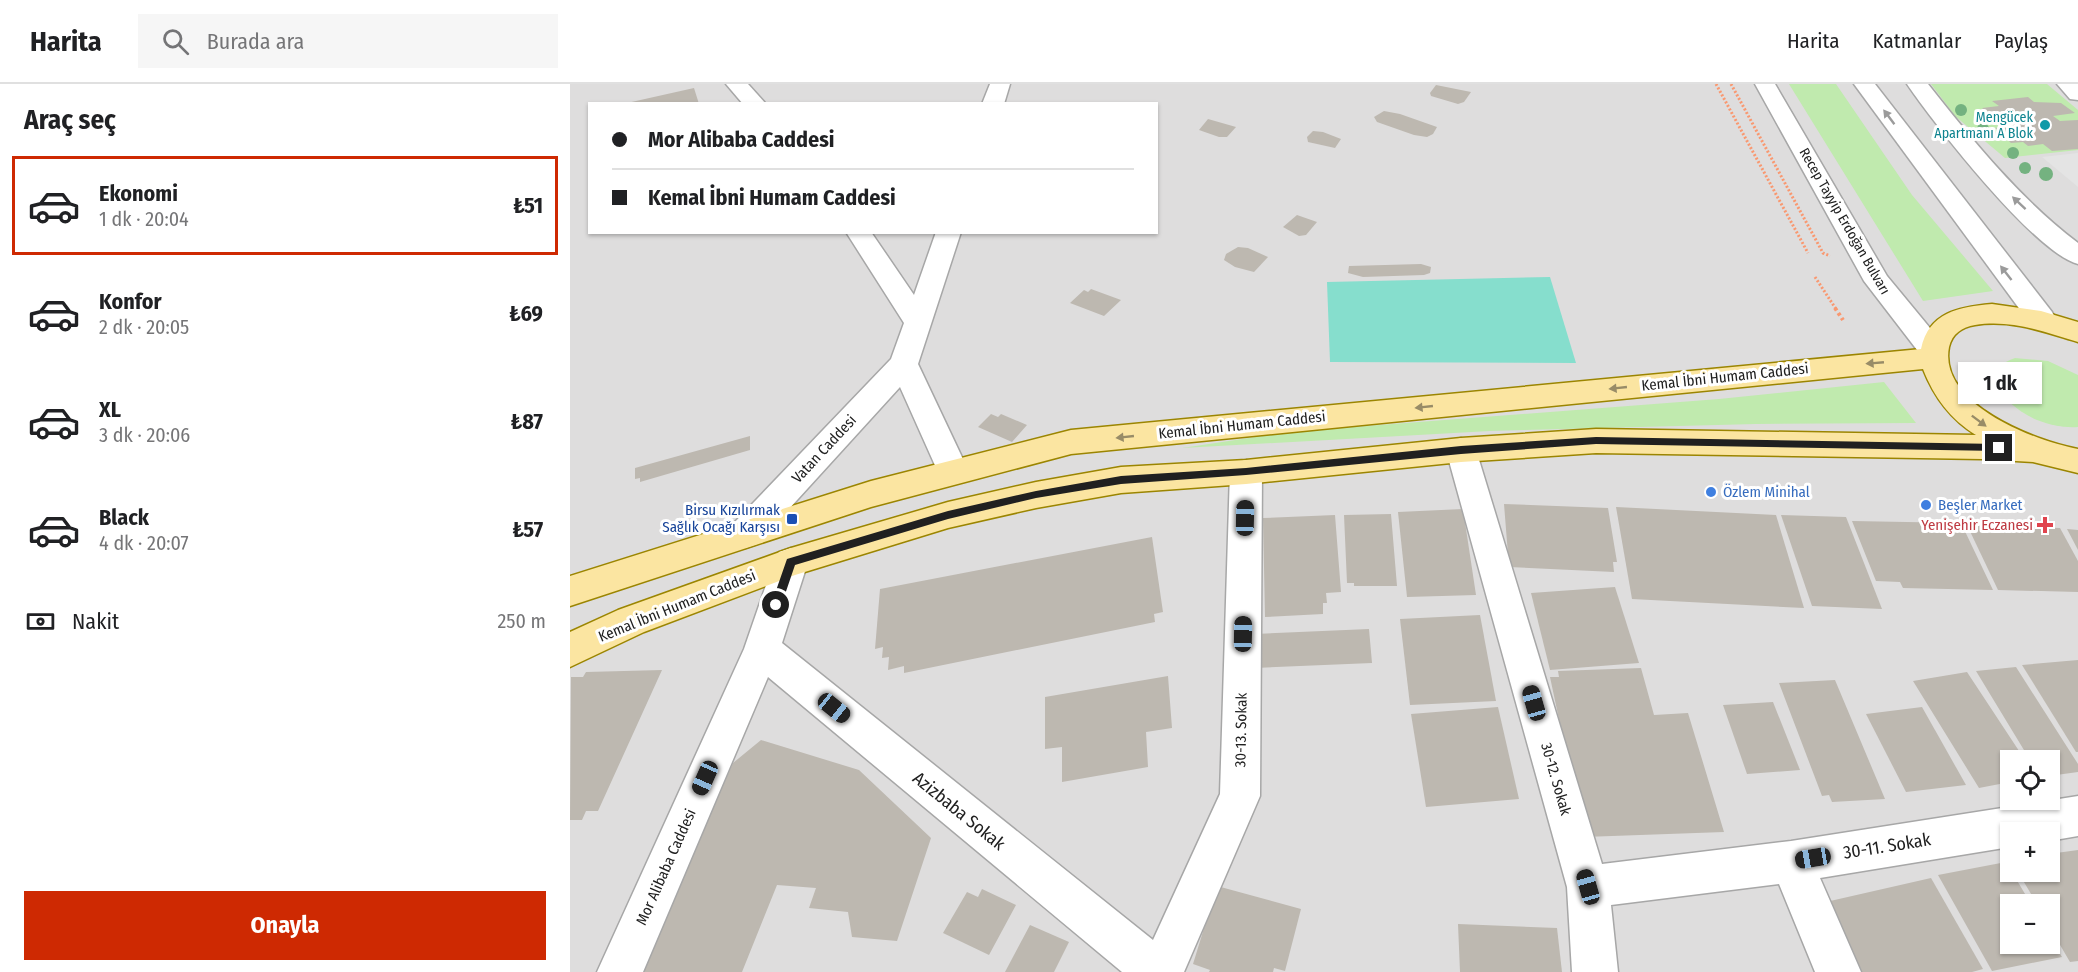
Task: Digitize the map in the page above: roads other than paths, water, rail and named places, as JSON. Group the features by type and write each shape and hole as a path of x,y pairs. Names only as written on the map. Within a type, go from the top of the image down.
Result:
{"main road":[{"path":"2066,326 1997,313 1968,317 1947,327 1939,335 1934,355 1941,380 1962,406 1993,431 2033,450 2078,461"},
{"name":"Kemal İbni Humam Caddesi","path":"570,591 871,494 1071,442 1934,355"},
{"name":"Kemal İbni Humam Caddesi","path":"570,650 631,621 791,562 948,515 1036,495 1121,480 1246,472 1461,450 1596,441 1982,447 2033,450"}],"street":[{"path":"736,84 754,102"},
{"path":"994,102 1000,84"},
{"name":"Recep Tayyip Erdoğan Bulvarı","path":"1765,84 1877,281 1934,355"},
{"path":"1864,84 2066,326"},
{"path":"1917,84 1943,118 2010,195 2078,256"},
{"path":"2067,84 2078,94"},
{"path":"859,234 918,322"},
{"name":"Vatan Caddesi","path":"745,534 904,364 948,234"},
{"path":"904,364 953,472"},
{"name":"30-12. Sokak","path":"1461,450 1588,887 1595,972"},
{"name":"30-13. Sokak","path":"1161,972 1240,796 1246,472"},
{"name":"Mor Alibaba Caddesi","path":"620,972 762,649 791,562"},
{"name":"Azizbaba Sokak","path":"762,649 1156,972"},
{"name":"30-11. Sokak","path":"1588,887 1791,862 2078,816"},
{"path":"1791,862 1838,972"}],"place":[{"name":"Mengücek Apartmanı A Blok","path":"2045,125"},
{"name":"Özlem Minihal","path":"1711,492"},
{"name":"Beşler Market","path":"1926,505"},
{"name":"Birsu Kızılırmak Sağlık Ocağı Karşısı","path":"792,519"},
{"name":"Yenişehir Eczanesi","path":"2045,525"}]}
